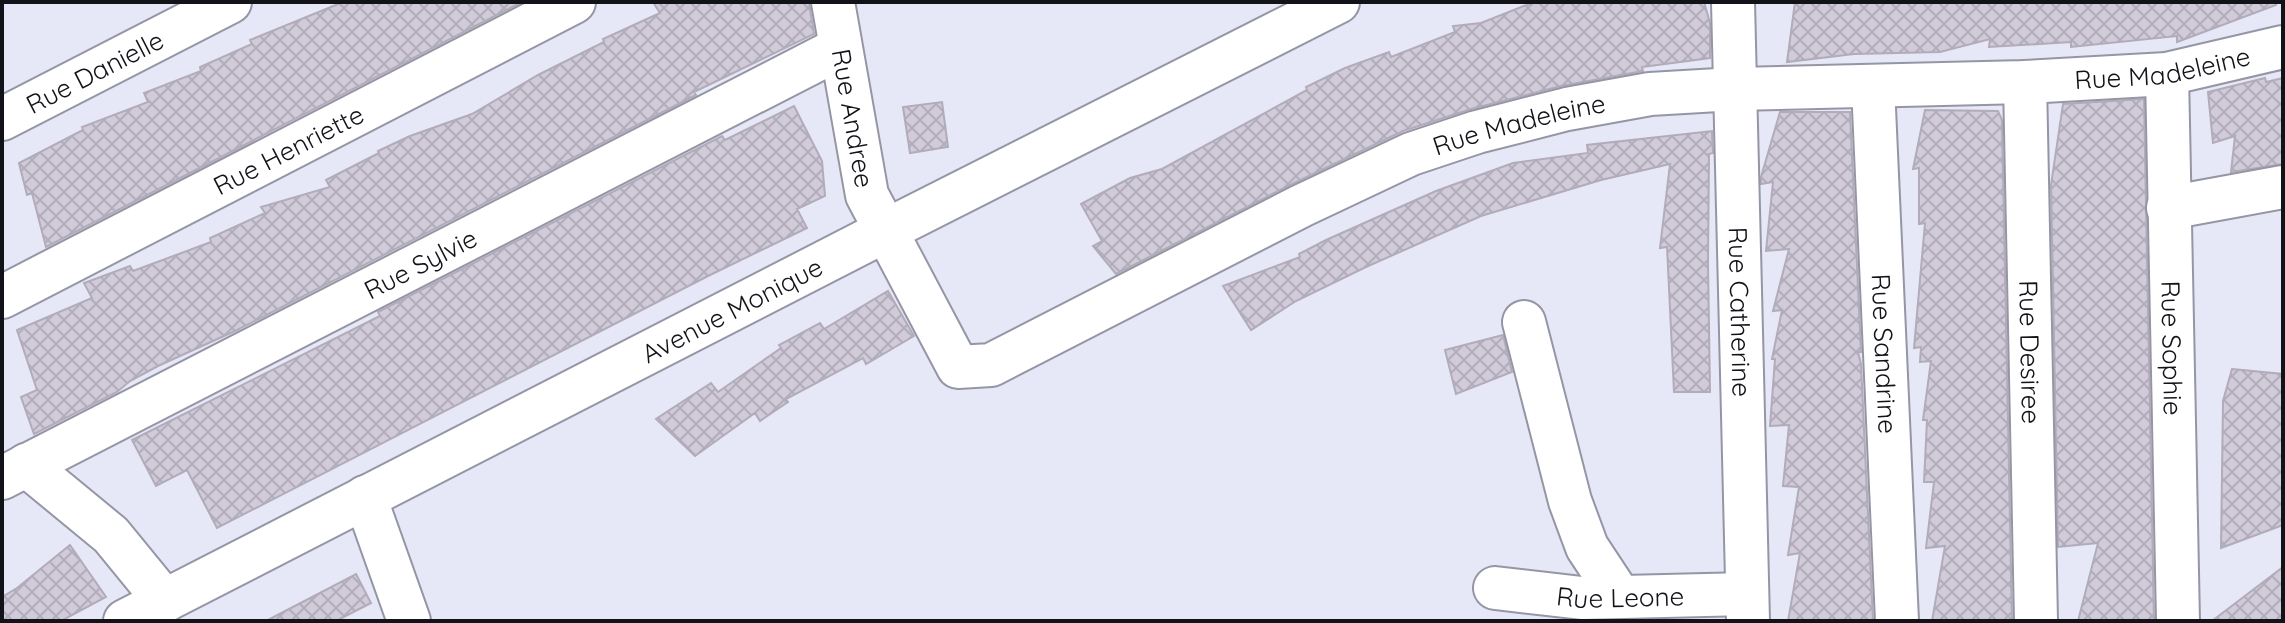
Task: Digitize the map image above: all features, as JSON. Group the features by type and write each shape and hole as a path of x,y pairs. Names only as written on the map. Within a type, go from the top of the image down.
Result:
{"street":[{"name":"Rue Danielle","path":"2,119 230,2"},
{"name":"Rue Henriette","path":"2,297 574,2"},
{"name":"Rue Andree","path":"833,2 867,195 885,231"},
{"name":"Avenue Monique","path":"125,621 1338,2"},
{"name":"Rue Catherine","path":"1733,2 1748,607"},
{"name":"Rue Madeleine","path":"885,231 958,367 991,365 1301,206 1411,154 1477,132 1567,109 1650,94 1735,89 2025,82 2167,74 2283,47"},
{"name":"Rue Sylvie","path":"14,472 840,48"},
{"name":"Rue Sophie","path":"2167,74 2178,621"},
{"name":"Rue Desiree","path":"2025,82 2036,621"},
{"name":"Rue Sandrine","path":"1873,86 1897,621"},
{"path":"2168,208 2283,187"},
{"path":"1524,322 1570,501 1587,547 1620,597"},
{"path":"14,472 111,535 165,601"},
{"path":"365,497 409,621"},
{"name":"Rue Leone","path":"1495,588 1582,598 1620,597 1748,607"}],"building":[{"path":"343,2 522,2 46,247 32,193 27,195 19,163 83,130 82,127 148,102 144,93 201,71 200,67 252,44 250,40"},
{"path":"653,2 809,2 814,34 694,92 696,95 235,331 158,366 117,392 34,434 21,397 37,390 17,330 92,298 84,283 130,266 133,271 211,242 210,238 265,213 261,207 330,187 326,180 378,151 472,114 538,75 604,42 603,39 660,13"},
{"path":"1534,2 1704,2 1710,23 1710,58 1642,67 1643,71 1561,86 1471,109 1403,131 1116,274 1093,246 1102,241 1081,204 1130,178 1162,169 1345,68 1389,52 1391,57 1455,32 1453,26 1481,23"},
{"path":"1795,2 2275,2 2276,5 2177,42 2177,36 2071,47 2071,42 1989,47 1990,39 1940,52 1854,54 1787,62"},
{"path":"2265,78 2266,82 2283,78 2283,164 2231,172 2235,136 2213,143 2208,92"},
{"path":"2144,99 2154,621 2078,621 2098,543 2058,547 2051,185 2063,104"},
{"path":"942,102 948,147 910,153 903,107"},
{"path":"794,106 822,161 825,196 797,209 807,228 217,528 187,470 156,486 132,440 380,316 378,312 722,136 725,140"},
{"path":"1925,110 1998,111 2002,120 2012,621 1932,621 1945,546 1926,548 1934,482 1924,482 1927,420 1923,420 1931,361 1920,362 1921,347 1914,348 1925,223 1919,224 1919,168 1913,169"},
{"path":"1780,112 1850,112 1861,352 1858,352 1873,621 1788,621 1800,553 1788,555 1799,487 1783,486 1789,425 1770,426 1775,359 1772,359 1782,310 1773,311 1789,249 1766,251 1773,182 1761,184"},
{"path":"1712,131 1708,264 1710,392 1674,392 1667,247 1660,248 1670,164 1601,180 1481,216 1296,301 1251,330 1223,286 1300,257 1299,254 1326,240 1436,191 1513,163 1588,153 1587,145"},
{"path":"888,291 914,336 866,364 863,358 786,399 788,402 760,421 755,413 695,456 656,419 711,383 718,392 781,348 779,345 820,323 824,329"},
{"path":"1503,335 1512,372 1456,394 1445,350"},
{"path":"2232,369 2283,374 2283,525 2221,548 2223,401"},
{"path":"70,545 106,597 61,621 2,621 2,597"},
{"path":"2283,567 2283,621 2212,621"},
{"path":"356,574 371,603 336,621 266,621"}]}
